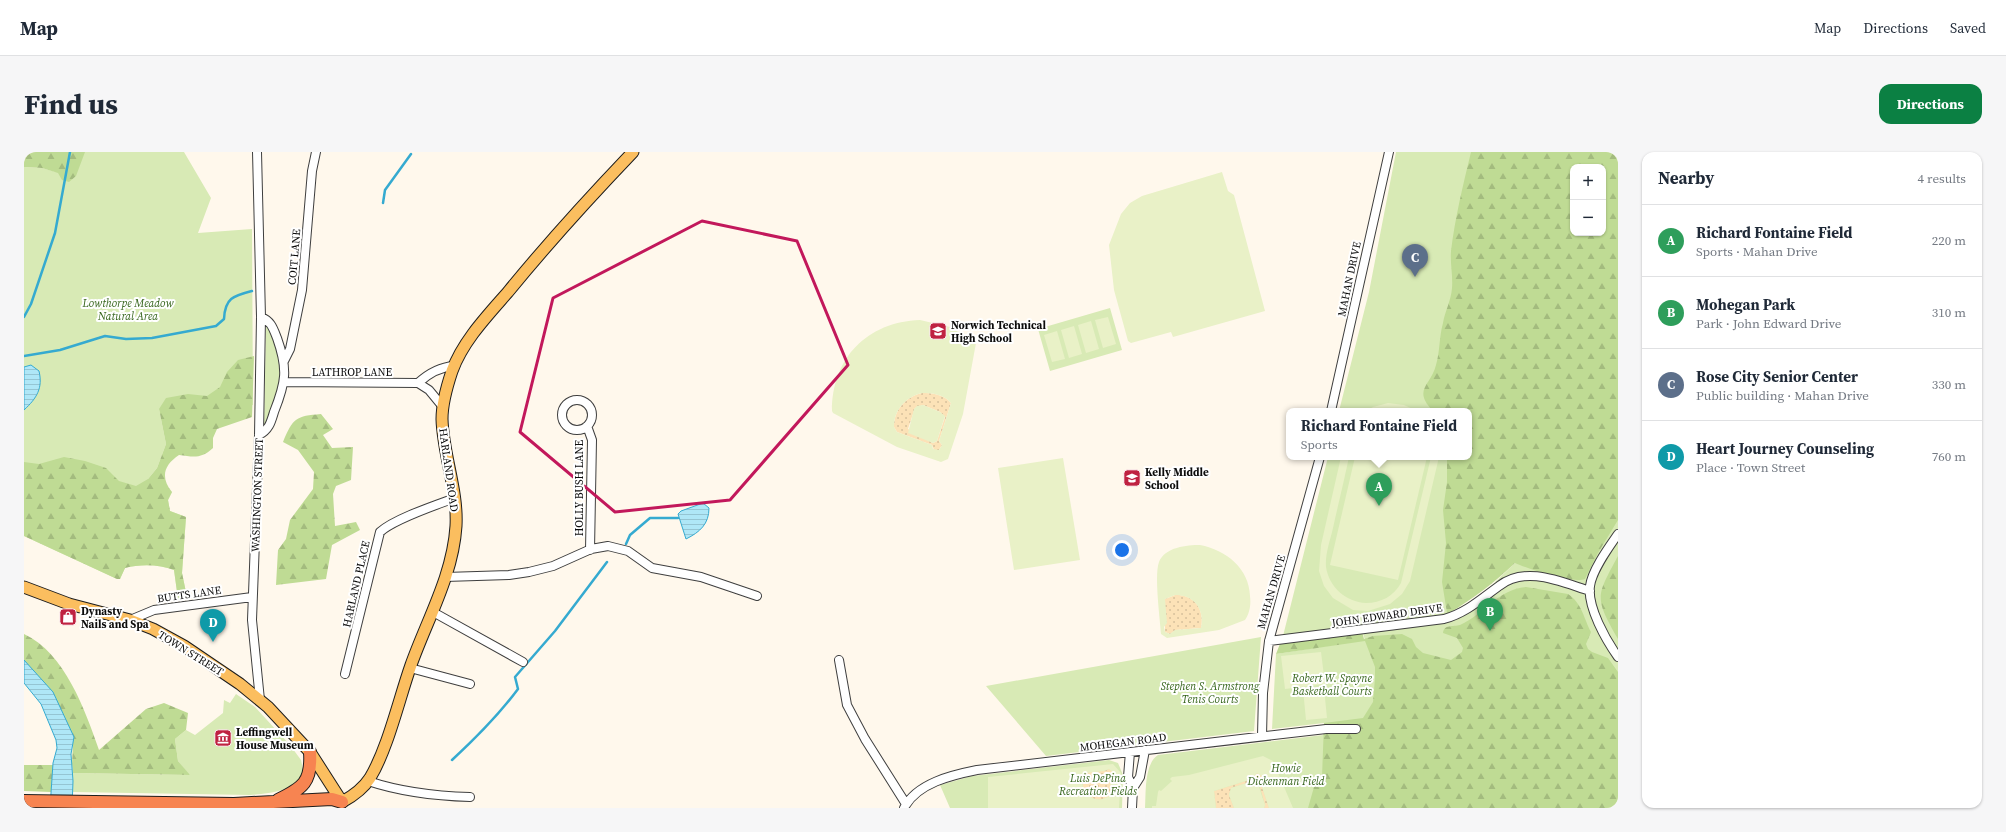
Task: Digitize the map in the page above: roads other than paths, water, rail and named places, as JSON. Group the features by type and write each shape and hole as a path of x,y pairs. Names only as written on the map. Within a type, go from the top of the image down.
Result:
{"highway":[{"path":"273,803 295,792 306,782 309,772 310,752"},
{"path":"29,801 92,803 273,803 332,799 342,806"}],"main road":[{"name":"HARLAND ROAD","path":"342,806 368,781 382,751 410,668 433,612 445,577 455,534 455,498 443,430 443,407 454,366 474,332 530,264 633,152"},
{"name":"TOWN STREET","path":"24,587 69,604 130,620 153,629 184,646 260,700"},
{"path":"260,700 310,752 342,806"}],"street":[{"name":"WASHINGTON STREET","path":"257,152 261,317 259,435 252,597 253,635 260,700"},
{"name":"COIT LANE","path":"284,361 290,349 302,290 312,171 316,152"},
{"name":"MAHAN DRIVE","path":"1332,408 1389,152"},
{"path":"259,435 268,428 285,382 284,361 271,323 261,317"},
{"path":"443,407 427,388 418,383 431,373 445,367 454,366"},
{"name":"LATHROP LANE","path":"285,382 418,383"},
{"name":"HOLLY BUSH LANE","path":"587,426 592,440 590,550"},
{"name":"MAHAN DRIVE","path":"1262,736 1263,693 1269,641 1319,460"},
{"name":"HARLAND PLACE","path":"345,674 380,532 387,527 421,511 455,498"},
{"path":"1618,534 1594,576 1590,591 1600,628 1618,657"},
{"path":"445,577 529,572 553,566 590,550 604,546 621,549 649,567 706,578 758,596"},
{"name":"JOHN EDWARD DRIVE","path":"1269,641 1444,619 1464,611 1505,582 1520,576 1532,576 1549,579 1590,591"},
{"name":"BUTTS LANE","path":"130,620 154,610 252,597"},
{"path":"433,612 523,662"},
{"path":"839,660 844,696 849,709 905,806"},
{"path":"410,668 470,684"},
{"name":"MOHEGAN ROAD","path":"905,806 914,795 924,788 966,772 1262,736 1326,729 1356,729"},
{"path":"1133,788 1140,777 1145,750"},
{"path":"1130,752 1128,777 1133,788 1132,808"},
{"path":"368,781 397,789 426,794 470,797"}],"water":[{"path":"31,365 39,371 40,383 36,397 24,410 24,367"},
{"path":"703,503 709,508 707,519 703,527 686,539 678,514 681,511"},
{"path":"24,660 53,692 74,737 71,754 73,781 72,808 50,808 53,763 57,748 56,740 41,704 24,683"}],"waterway":[{"path":"24,317 31,304 55,233 70,152"},
{"path":"383,203 385,190 411,154"},
{"path":"24,356 60,350 105,336 126,339 152,338 216,326 224,319 226,306 231,299 252,291"},
{"path":"626,544 630,535 650,518 678,518"},
{"path":"452,760 487,726 518,689 515,677 555,631 607,562"}],"place":[{"name":"Rose City Senior Center","path":"1415,277"},
{"name":"Norwich Technical High School","path":"938,331"},
{"name":"Kelly Middle School","path":"1132,478"},
{"name":"Richard Fontaine Field","path":"1379,506"},
{"name":"Dynasty Nails and Spa","path":"68,617"},
{"name":"Mohegan Park","path":"1490,631"},
{"name":"Heart Journey Counseling","path":"213,642"},
{"name":"Leffingwell House Museum","path":"223,738"}],"park label":[{"name":"Lowthorpe Meadow Natural Area","path":"128,309"},
{"name":"Robert W. Spayne Basketball Courts","path":"1332,684"},
{"name":"Stephen S. Armstrong Tenis Courts","path":"1210,692"},
{"name":"Howie Dickenman Field","path":"1286,774"},
{"name":"Luis DePina Recreation Fields","path":"1098,784"}]}
